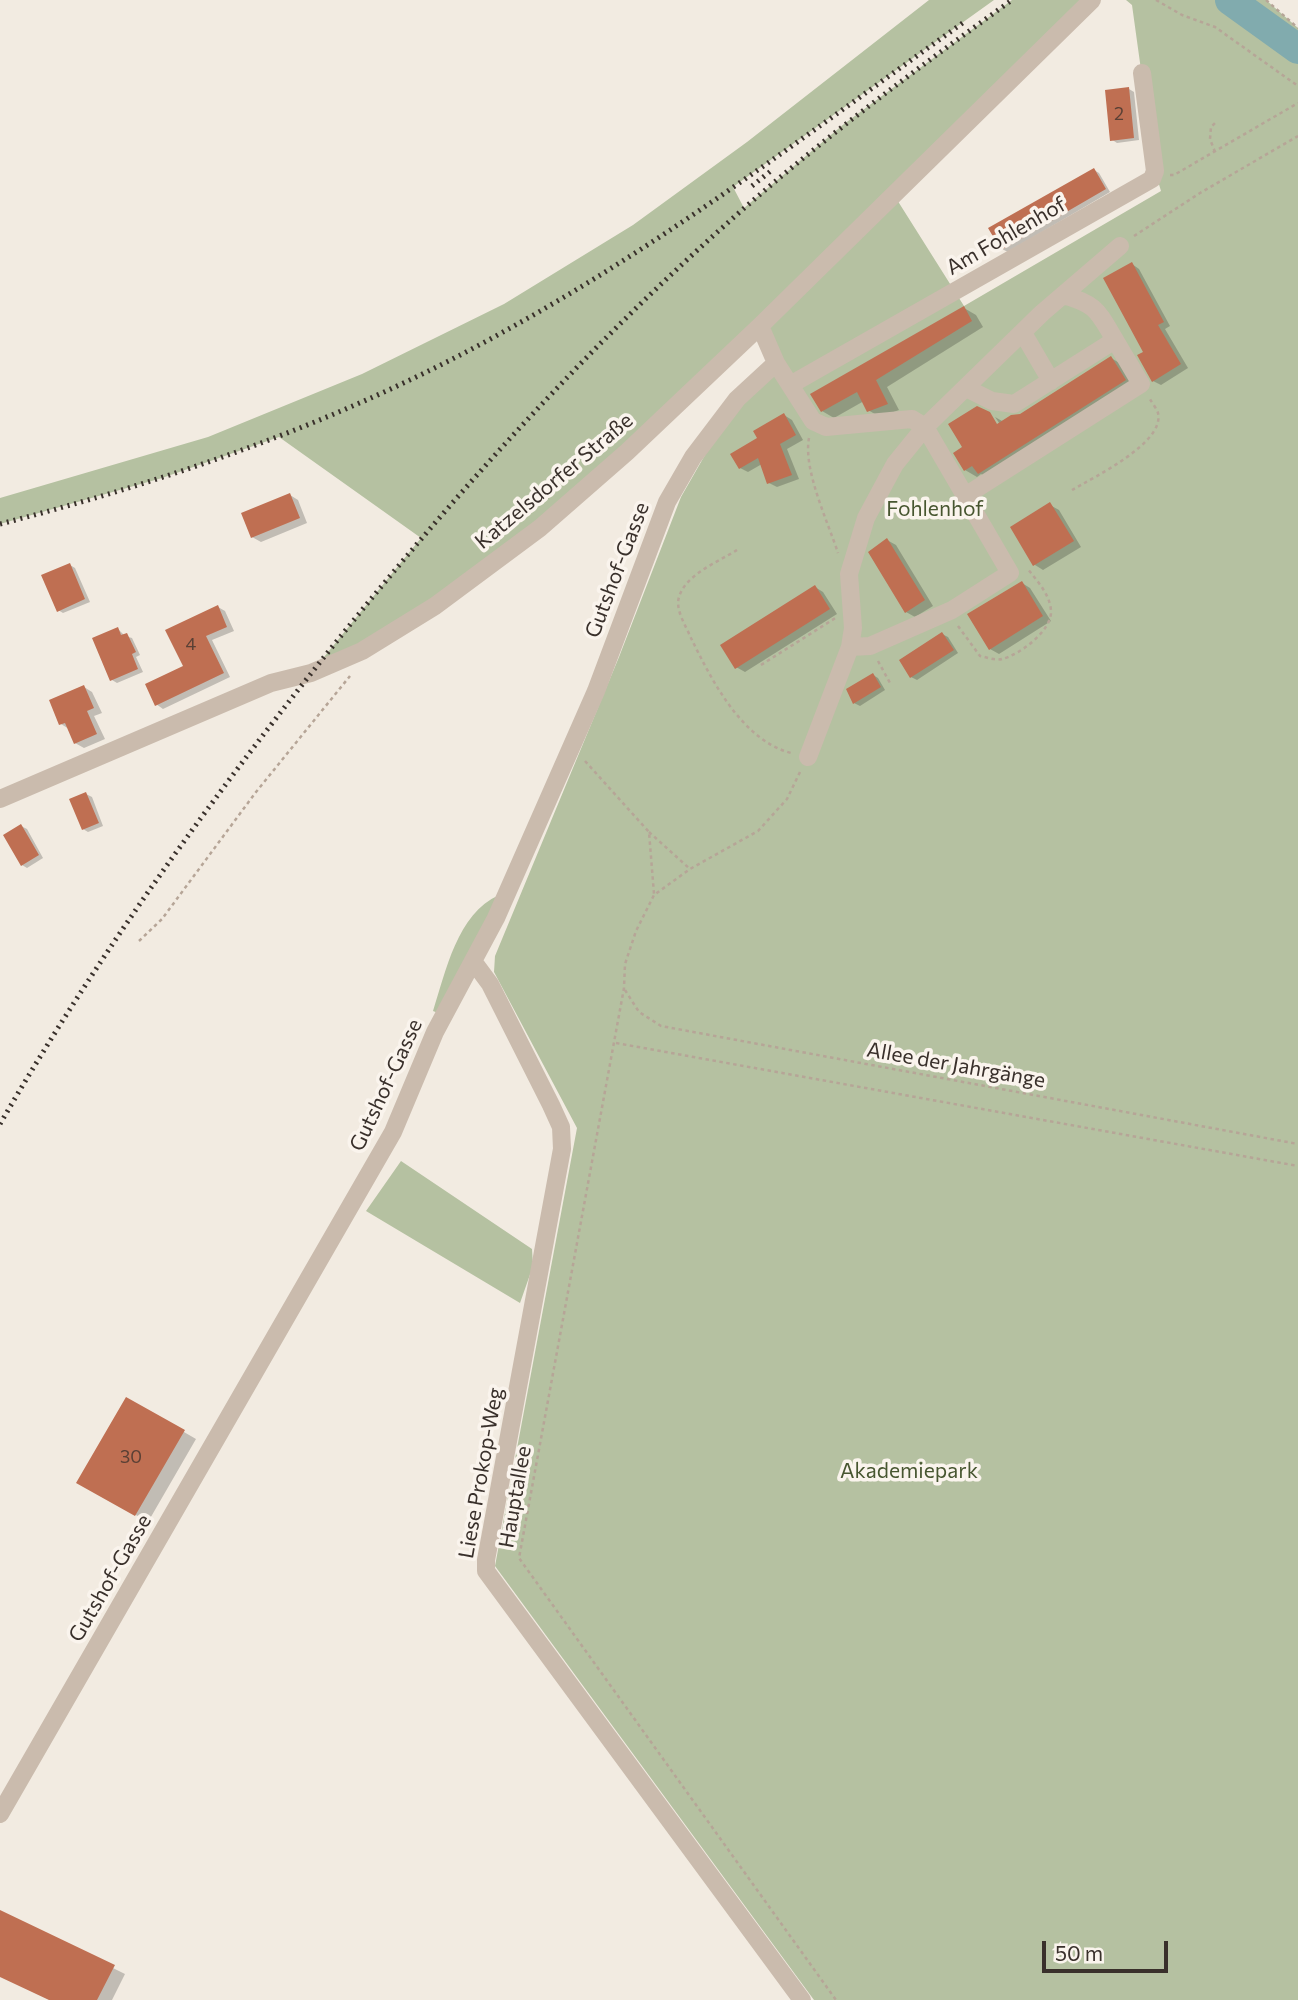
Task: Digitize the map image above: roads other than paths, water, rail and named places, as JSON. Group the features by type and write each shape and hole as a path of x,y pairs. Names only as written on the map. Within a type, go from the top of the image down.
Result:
{"street":[{"name":"Katzelsdorfer Straße","path":"0,800 271,683 311,673 362,651 435,606 540,528 627,452 760,326 1092,0"},
{"name":"Am Fohlenhof","path":"790,385 1152,180 1155,171 1142,74"},
{"path":"808,757 850,647 853,628 849,574 866,518 895,464 925,427 1023,332 1120,246"},
{"path":"965,496 1141,384 1096,309 1080,299 1063,295"},
{"path":"760,326 776,363 813,421 826,427 912,419 925,427 1010,573 952,610 870,646 850,647"},
{"path":"1023,332 1051,381"},
{"path":"966,388 992,401 1014,404 1115,340"},
{"name":"Gutshof-Gasse","path":"0,1814 393,1132 435,1032 496,918 596,691 667,502 693,457 737,399 776,363"},
{"name":"Liese Prokop-Weg","path":"473,961 490,984 551,1105 561,1127 562,1149 486,1571 802,2000"}],"waterway":[{"path":"1230,0 1298,49"}],"railway":[{"path":"0,1124 109,949 229,780 360,612 508,440 667,278 757,197 864,110 1012,0"},
{"path":"0,524 130,487 258,444 321,420 443,364 563,298 680,223 964,22"},
{"path":"752,186 772,170"}],"park label":[{"name":"Fohlenhof","path":"935,509"},
{"name":"Akademiepark","path":"909,1471"}]}
